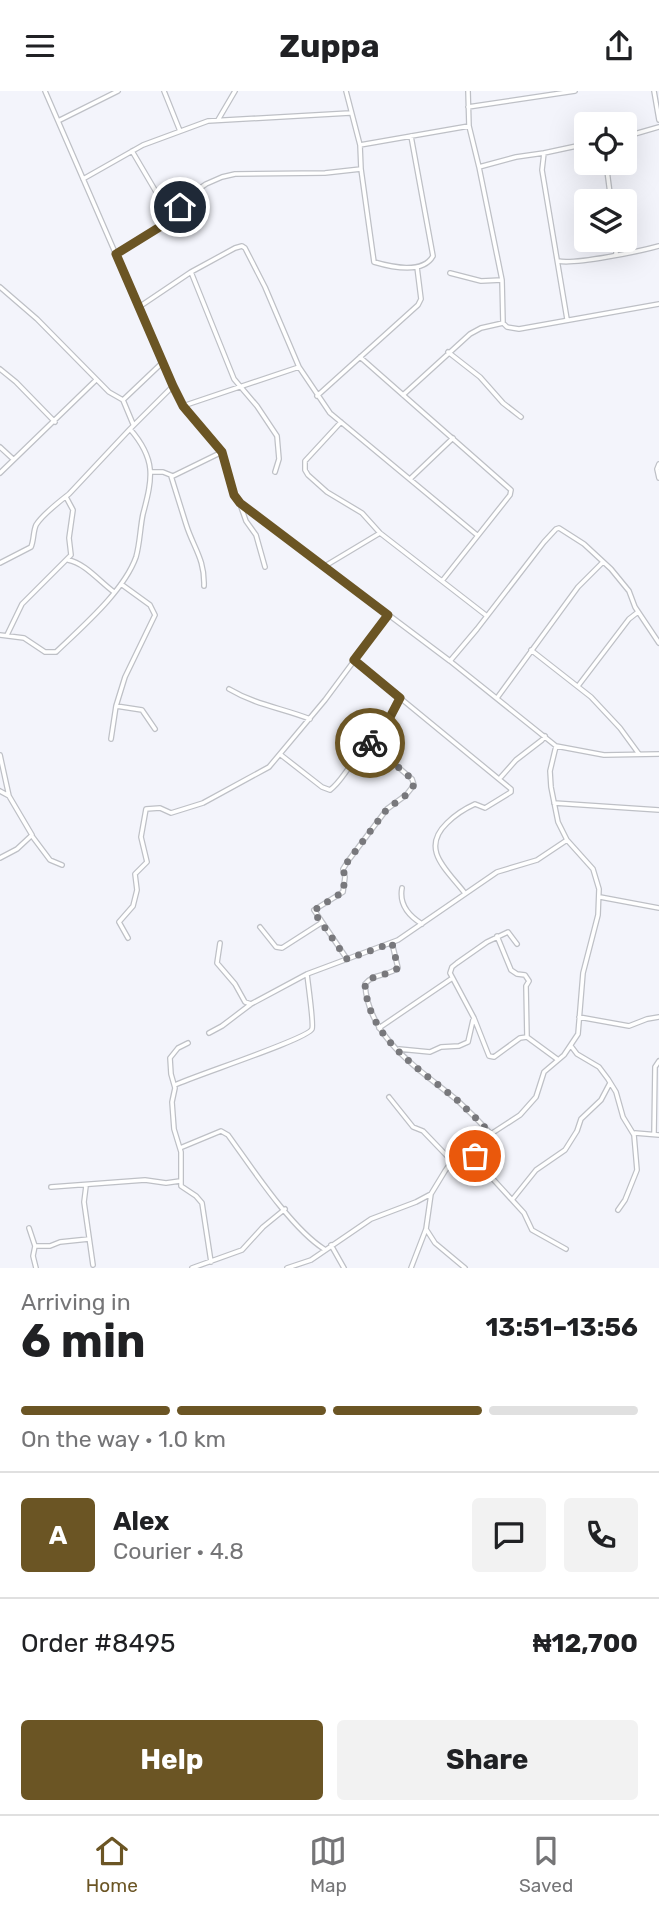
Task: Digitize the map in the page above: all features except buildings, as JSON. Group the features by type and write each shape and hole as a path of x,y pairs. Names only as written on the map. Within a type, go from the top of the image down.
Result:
{"street":[{"path":"45,91 173,386 183,406 222,452 234,495 240,503 450,661 556,746 604,755 659,754"},
{"path":"59,120 111,92 118,91"},
{"path":"164,91 180,131"},
{"path":"218,120 235,91"},
{"path":"346,91 360,145 360,169 374,261 408,268 426,263 433,256 411,136"},
{"path":"468,91 469,126 502,280 503,323 507,327 519,329 659,304"},
{"path":"468,107 575,91"},
{"path":"654,91 659,120"},
{"path":"83,179 132,151 180,131 218,120 350,113"},
{"path":"360,145 469,126"},
{"path":"637,133 659,127"},
{"path":"479,167 574,147"},
{"path":"132,151 162,202 179,203 206,184 235,174 325,173 360,169"},
{"path":"544,153 542,170 567,319"},
{"path":"116,254 171,220 178,211 179,203"},
{"path":"557,261 564,263 634,253 659,246"},
{"path":"139,307 191,272 236,248 245,248 271,299 299,367 317,396 341,422 477,535"},
{"path":"559,267 564,263"},
{"path":"317,396 418,305 421,299 417,267"},
{"path":"191,272 234,379 277,436 279,459 275,473"},
{"path":"450,273 481,281 502,280"},
{"path":"0,287 37,319 109,392 123,400 132,427 149,457 152,472 136,555 121,585 56,652 45,652 28,639 0,635"},
{"path":"403,395 470,334 481,328 503,323"},
{"path":"448,352 480,377 503,403 520,417"},
{"path":"360,357 511,490 510,495 442,581"},
{"path":"123,400 163,362"},
{"path":"183,406 299,367"},
{"path":"0,369 55,422"},
{"path":"0,473 96,380"},
{"path":"0,563 31,547 37,523 66,497 173,386"},
{"path":"341,422 305,461 304,470 327,492 362,513 380,533 487,616"},
{"path":"410,479 453,438"},
{"path":"0,447 13,459"},
{"path":"171,476 222,452"},
{"path":"659,464 659,478"},
{"path":"152,472 163,472 171,476 187,527 200,556 204,586"},
{"path":"6,636 22,604 72,553 69,538 73,510 66,497"},
{"path":"240,503 243,515 256,535 265,567"},
{"path":"450,661 559,528 584,544 621,580 659,643"},
{"path":"326,566 380,533"},
{"path":"68,560 82,565 95,579 114,592"},
{"path":"497,698 578,587 603,562"},
{"path":"111,739 116,706 125,677 155,615 147,602 121,585"},
{"path":"577,687 629,619 638,612"},
{"path":"128,938 119,922 133,906 137,890 135,874 147,862 141,837 146,809 160,808 171,814 196,807 269,767 310,719 388,615"},
{"path":"531,650 599,705 639,754"},
{"path":"354,660 500,778 511,792 485,808 475,804 459,811 435,839 434,848 443,865 465,893"},
{"path":"229,689 256,703 310,719"},
{"path":"281,755 322,787 330,790 340,782 388,721 400,698"},
{"path":"116,706 142,710 155,729"},
{"path":"500,778 516,760 545,736"},
{"path":"347,959 314,910 343,892 343,869 348,861 387,809 406,795 414,785 412,779 370,743"},
{"path":"411,1268 426,1229 431,1194 454,1158 520,1115 536,1097 541,1077 572,1047 578,1034 585,960 598,915 600,897 593,869 567,840 558,823 550,771 556,746"},
{"path":"0,755 9,796 47,856 62,865"},
{"path":"6,784 0,790 9,796"},
{"path":"554,803 659,810"},
{"path":"0,858 17,849 32,835"},
{"path":"209,1033 251,1004 307,974 392,943 497,872 537,860 567,840"},
{"path":"402,888 401,895 409,914 422,924"},
{"path":"600,897 659,908"},
{"path":"260,927 276,947 282,948 321,923"},
{"path":"517,943 508,932 497,936 452,967 452,978 474,1018 489,1056 494,1057 520,1038 527,1037 557,1059"},
{"path":"497,936 511,970 525,975 529,981 526,986 527,1037"},
{"path":"220,943 217,963 237,986 245,1002 251,1004"},
{"path":"392,943 398,968 391,973 369,979 365,984 370,1012 396,1049 492,1135"},
{"path":"174,1085 308,1034 313,1025 307,974"},
{"path":"379,1028 452,978"},
{"path":"579,1017 629,1026 659,1017"},
{"path":"396,1049 430,1052 441,1047 463,1045 468,1042 474,1018"},
{"path":"188,1043 178,1048 170,1058 174,1085 174,1129 180,1148 180,1181 185,1190 202,1203 211,1262"},
{"path":"572,1047 577,1054 598,1067 610,1083 616,1092 623,1117 634,1135 637,1170 618,1210"},
{"path":"634,1135 635,1131 657,1135 654,1067 659,1061"},
{"path":"512,1200 536,1170 565,1150 581,1119 601,1100 610,1083"},
{"path":"388,1097 413,1127 423,1131 447,1156 454,1158"},
{"path":"180,1148 224,1132 285,1209 309,1237 324,1249"},
{"path":"470,1147 481,1166 524,1213 532,1230 566,1249"},
{"path":"51,1187 145,1180 166,1183 180,1181"},
{"path":"86,1186 84,1202 93,1265"},
{"path":"287,1268 310,1260 370,1219 431,1194"},
{"path":"192,1268 242,1250 263,1227 285,1209"},
{"path":"29,1228 35,1246 33,1256 36,1268"},
{"path":"426,1229 435,1243 465,1268"},
{"path":"35,1246 89,1239"},
{"path":"331,1245 344,1268"}],"way so far":[{"path":"370,743 412,779 413,788 387,809 348,861 343,869 343,892 313,911 347,959 392,943 398,968 366,981 365,990 370,1012 396,1049 492,1135 470,1147 475,1156"}],"route":[{"path":"180,207 171,220 116,254 183,406 222,452 236,498 388,615 354,660 400,698 388,721 370,743"}]}
